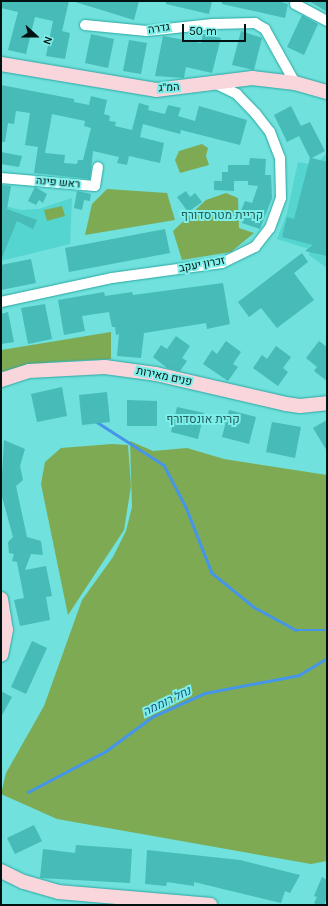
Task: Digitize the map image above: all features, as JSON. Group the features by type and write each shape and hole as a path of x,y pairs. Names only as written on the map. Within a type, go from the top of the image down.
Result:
{"street":[{"path":"296,4 327,21"},
{"name":"גדרה","path":"85,25 147,31 206,24 255,23 265,29 295,83"},
{"name":"המ\"ג","path":"4,65 156,90 210,82 252,78 295,83 327,92"},
{"path":"241,97 241,88 252,78"},
{"name":"זכרון יעקב","path":"1,302 112,278 222,263 255,247 264,238 281,198 282,173 270,132 241,97 210,82"},
{"name":"ראש פינה","path":"1,178 95,186 98,167"},
{"name":"פנים מאירות","path":"1,380 29,371 105,367 156,374 286,404 300,406 327,402"},
{"path":"1,599 6,630 1,655"},
{"path":"1,871 24,882 59,892 210,905"}],"shaded area":[{"path":"327,153 327,268 309,255 309,249 277,239 287,213 298,162 315,165"},
{"path":"72,198 70,244 1,261 1,205 21,210 39,209"}],"green space":[{"path":"202,144 208,148 206,156 209,165 180,173 175,160 179,151"},
{"path":"107,189 167,193 175,220 85,235 92,204"},
{"path":"226,193 238,198 239,228 254,233 231,252 182,260 173,231 206,200"},
{"path":"62,206 65,216 47,221 44,210"},
{"path":"111,332 111,359 49,362 1,373 1,350"},
{"path":"130,441 153,451 187,448 224,459 327,475 327,861 311,864 57,819 1,794 6,773 44,706 82,600 113,557 126,531 132,507"},
{"path":"112,444 128,445 131,486 124,530 68,615 41,484 45,462 61,448"}],"building":[{"path":"1,1 69,1 62,31 70,33 65,59 46,56 53,21 35,17 26,54 8,50 18,12 1,8"},
{"path":"72,1 139,1 134,20"},
{"path":"166,1 212,1 209,14 166,4"},
{"path":"222,1 278,1 288,4 285,18 222,4"},
{"path":"309,1 327,1 327,12 324,10"},
{"path":"302,15 318,24 304,55 287,47"},
{"path":"241,31 262,38 254,70 232,65"},
{"path":"91,34 114,39 108,68 85,63"},
{"path":"203,34 221,38 212,73 186,67 184,78 155,76 163,36 201,43"},
{"path":"129,40 147,43 141,74 123,71"},
{"path":"1,85 74,99 74,102 89,105 91,96 107,100 104,114 110,116 109,121 116,122 115,126 132,130 139,103 149,106 148,110 165,114 168,105 181,108 178,116 195,121 199,106 247,120 240,145 181,130 180,134 143,124 140,137 164,143 160,163 129,156 127,165 117,163 119,157 93,151 90,179 34,173 38,147 25,145 30,113 16,111 14,124 8,123 5,142 1,142","holes":["52,114 85,121 84,126 91,128 83,160 78,160 77,164 64,163 65,155 45,153"]},
{"path":"291,106 301,126 310,122 325,151 312,158 327,162 327,256 305,251 313,245 282,237 287,217 294,219 310,158 299,136 287,142 274,115"},
{"path":"1,152 22,156 19,167 1,164"},
{"path":"250,158 266,159 265,175 271,175 272,198 260,229 242,223 245,215 240,213 245,201 252,203 258,186 248,185 248,181 234,181 234,191 214,190 214,181 222,181 222,172 228,172 228,165 249,165"},
{"path":"1,185 11,186 7,209 37,220 33,229 17,221 1,260"},
{"path":"35,187 47,194 43,203 39,200 36,205 28,201"},
{"path":"77,191 91,194 90,201 84,200 82,210 74,208"},
{"path":"186,191 190,197 195,193 202,202 188,212 177,197"},
{"path":"165,229 170,253 69,272 65,248"},
{"path":"302,253 308,262 294,273 314,300 277,328 261,308 249,317 238,302"},
{"path":"31,259 36,283 1,290 1,265"},
{"path":"223,283 230,324 207,329 206,323 144,333 141,358 117,356 119,334 116,335 115,327 112,327 109,312 82,316 85,331 64,335 58,300 104,292 105,296 132,292 133,295"},
{"path":"45,304 52,339 28,344 21,308"},
{"path":"8,312 14,342 1,344 1,314"},
{"path":"176,336 190,346 182,358 187,361 180,371 167,368 153,357 161,345 167,349"},
{"path":"226,341 241,352 233,364 238,367 228,381 203,364 212,350 217,354"},
{"path":"319,341 327,347 327,381 314,371 317,367 306,358"},
{"path":"276,346 291,357 283,368 288,372 278,386 253,368 262,355 267,359"},
{"path":"62,387 67,416 37,422 31,394"},
{"path":"107,392 110,422 82,425 79,395"},
{"path":"127,400 157,401 157,426 127,426"},
{"path":"177,407 204,413 198,439 171,432"},
{"path":"229,410 256,417 249,444 222,437"},
{"path":"327,420 327,451 313,428"},
{"path":"272,422 301,427 295,458 266,452"},
{"path":"4,440 25,449 20,466 23,480 16,486 27,537 41,541 43,555 31,554 25,570 46,566 52,596 46,597 50,620 20,626 14,600 24,598 17,562 12,561 14,554 9,553 8,542 13,537 1,493"},
{"path":"32,641 47,648 26,694 11,687"},
{"path":"1,691 12,697 1,717"},
{"path":"34,825 42,841 15,854 7,838"},
{"path":"76,845 132,849 130,883 40,878 43,849 75,853"},
{"path":"147,850 240,860 300,875 290,893 285,891 281,903 194,882 194,886 167,882 166,886 145,884"},
{"path":"322,877 327,880 327,898 324,905 318,905 314,903 317,897 314,896"}],"waterway":[{"path":"97,422 164,465 186,507 212,573 254,607 296,630 327,630"},
{"name":"נחל רוממה","path":"28,792 106,751 152,717 205,693 299,675 327,658"}],"district":[{"name":"קריית מטרסדורף","path":"222,216"},
{"name":"קרית אונסדורף","path":"203,420"}]}
